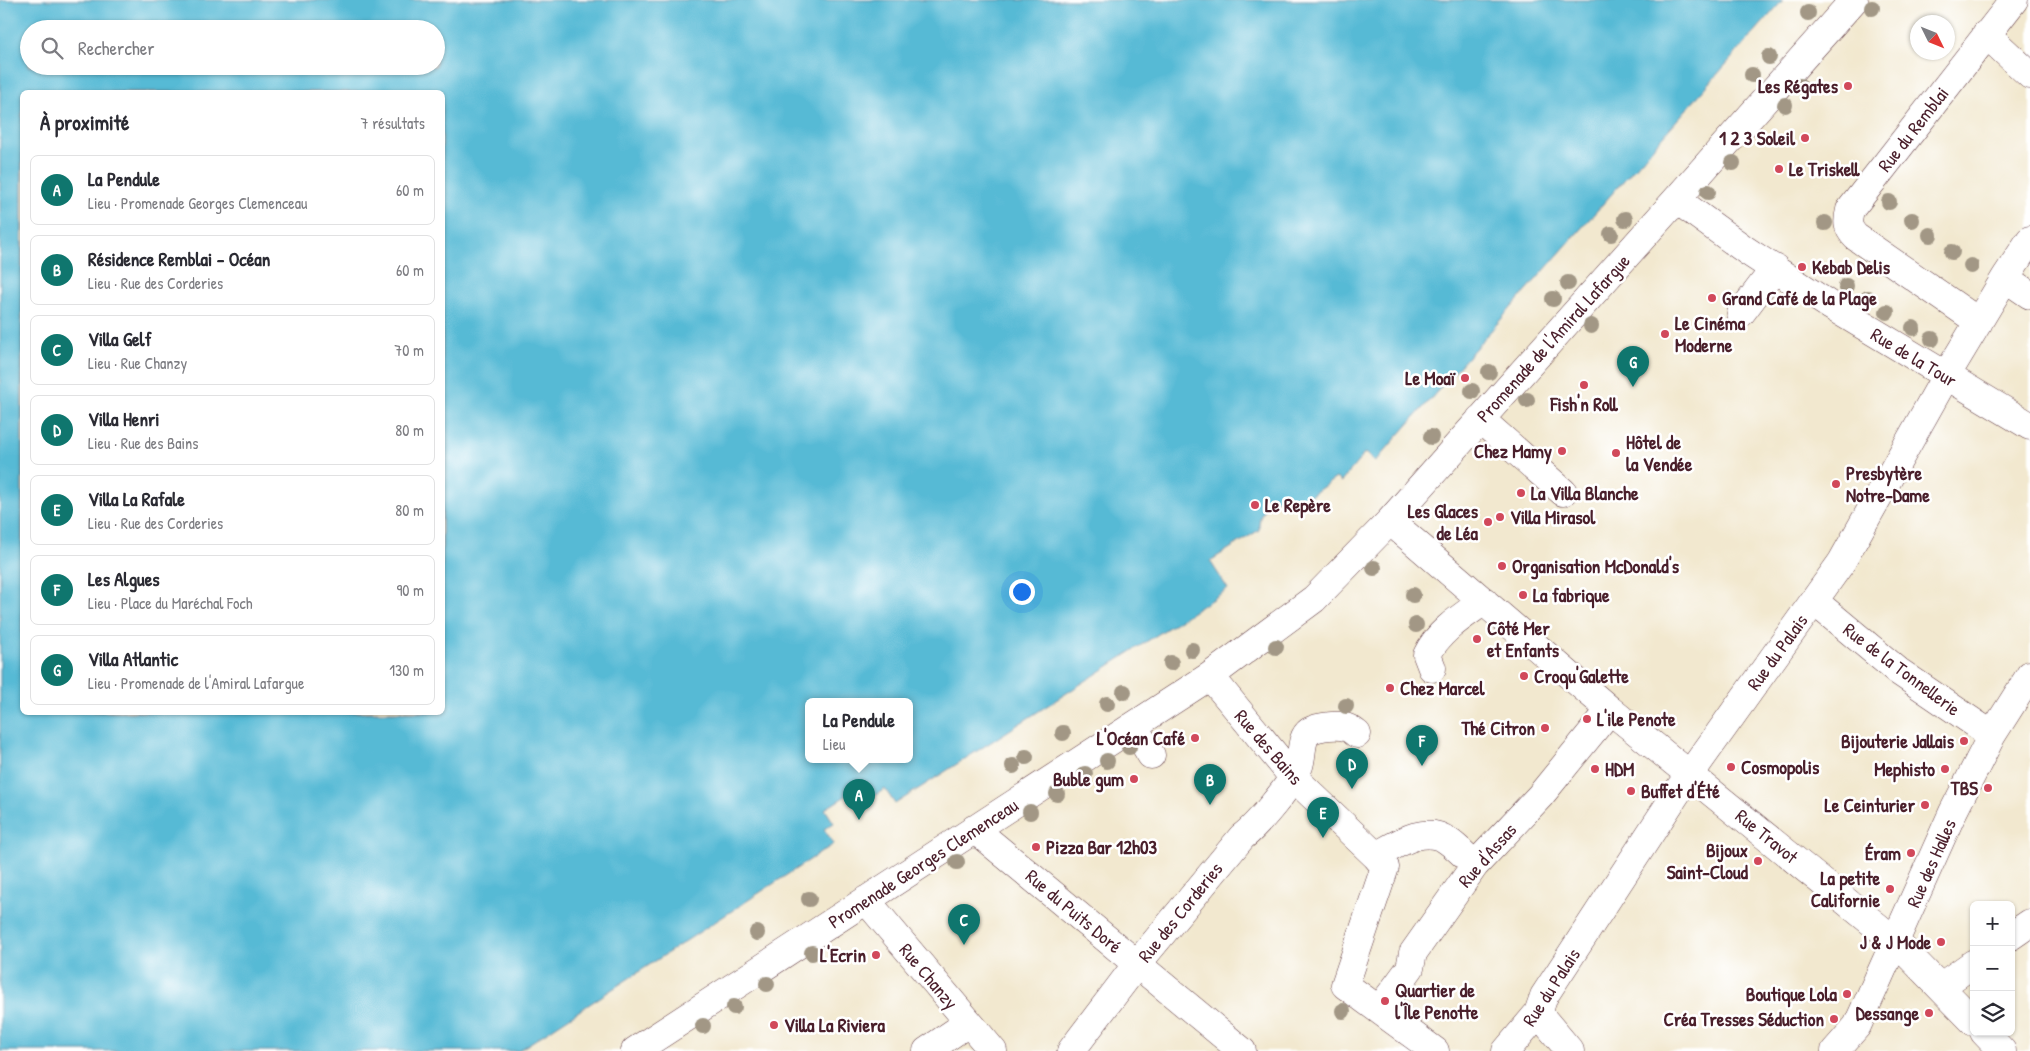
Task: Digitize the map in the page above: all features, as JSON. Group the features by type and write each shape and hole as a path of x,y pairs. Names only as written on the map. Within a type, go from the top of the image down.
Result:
{"street":[{"name":"Promenade de l'Amiral Lafargue","path":"1210,676 1314,599 1354,560 1854,0"},
{"name":"Rue du Remblai","path":"1978,322 1856,237 1850,231 1847,222 1850,210 2014,0"},
{"path":"1986,34 2030,75"},
{"name":"Rue de la Tour","path":"1677,200 1831,306 2030,426"},
{"name":"Rue du Palais","path":"1506,1051 1538,1013 1544,996 1690,773 1842,563 1946,376 2030,240"},
{"path":"1742,313 1774,268"},
{"path":"2005,278 2030,295"},
{"path":"1480,419 1563,492"},
{"name":"Rue Travot","path":"1390,521 1610,710 1895,941 1970,1018"},
{"path":"1432,668 1427,655 1432,643 1460,618 1484,601"},
{"name":"Rue de la Tonnellerie","path":"1814,601 1898,671 1992,735"},
{"name":"Rue des Halles","path":"1835,1051 1857,1026 1953,812 1992,735 2030,675"},
{"name":"Promenade Georges Clemenceau","path":"635,1051 1210,676"},
{"name":"Rue des Bains","path":"1210,676 1293,777 1376,856"},
{"name":"Rue d'Assas","path":"1380,1010 1410,968 1413,953 1475,865 1540,796 1610,710"},
{"name":"Rue des Corderies","path":"1071,1051 1137,964 1242,837 1252,830 1293,777 1302,756 1302,741 1310,731 1338,726 1348,728 1357,734"},
{"path":"1134,727 1151,755"},
{"name":"Rue du Puits Doré","path":"974,829 1242,1051"},
{"path":"1436,1051 1345,985 1385,868 1376,856 1398,843 1421,834 1435,835 1447,840 1475,865"},
{"name":"Rue Chanzy","path":"866,900 993,1051"},
{"path":"2015,933 2030,923"},
{"path":"1940,987 1970,966"},
{"path":"1538,1013 1570,1051"},
{"path":"927,1051 968,1023"},
{"path":"1988,1036 2002,1051"}],"water":[{"path":"0,0 1783,0 1375,462 1365,453 1341,482 1336,478 1304,500 1288,498 1273,502 1262,513 1259,521 1259,530 1210,561 1228,589 895,804 885,789 874,796 865,784 825,809 834,823 824,829 834,844 518,1051 0,1051"}],"place":[{"name":"Les Régates","path":"1848,86"},
{"name":"1 2 3 Soleil","path":"1805,138"},
{"name":"Le Triskell","path":"1779,169"},
{"name":"Kebab Delis","path":"1802,267"},
{"name":"Grand Café de la Plage","path":"1712,298"},
{"name":"Le Cinéma Moderne","path":"1665,334"},
{"name":"Le Moaï","path":"1465,378"},
{"name":"Fish'n Roll","path":"1584,385"},
{"name":"Villa Atlantic","path":"1633,387"},
{"name":"Chez Mamy","path":"1562,451"},
{"name":"Hôtel de la Vendée","path":"1616,453"},
{"name":"Presbytère Notre-Dame","path":"1836,484"},
{"name":"La Villa Blanche","path":"1521,493"},
{"name":"Le Repère","path":"1255,505"},
{"name":"Villa Mirasol","path":"1500,517"},
{"name":"Les Glaces de Léa","path":"1488,522"},
{"name":"Organisation McDonald's","path":"1502,566"},
{"name":"La fabrique","path":"1523,595"},
{"name":"Côté Mer et Enfants","path":"1477,639"},
{"name":"Croqu'Galette","path":"1524,676"},
{"name":"Chez Marcel","path":"1390,688"},
{"name":"L'ile Penote","path":"1587,719"},
{"name":"Thé Citron","path":"1545,728"},
{"name":"L'Océan Café","path":"1195,738"},
{"name":"Bijouterie Jallais","path":"1964,741"},
{"name":"Les Algues","path":"1422,766"},
{"name":"Cosmopolis","path":"1731,767"},
{"name":"HDM","path":"1595,769"},
{"name":"Mephisto","path":"1945,769"},
{"name":"Buble gum","path":"1134,779"},
{"name":"TBS","path":"1988,788"},
{"name":"Villa Henri","path":"1352,789"},
{"name":"Buffet d'Été","path":"1631,791"},
{"name":"Résidence Remblai - Océan","path":"1210,805"},
{"name":"Le Ceinturier","path":"1925,805"},
{"name":"La Pendule","path":"859,820"},
{"name":"Villa La Rafale","path":"1323,838"},
{"name":"Pizza Bar 12h03","path":"1036,847"},
{"name":"Éram","path":"1911,853"},
{"name":"Bijoux Saint-Cloud","path":"1758,861"},
{"name":"La petite Californie","path":"1890,889"},
{"name":"J & J Mode","path":"1941,942"},
{"name":"Villa Gelf","path":"964,945"},
{"name":"L'Ecrin","path":"876,955"},
{"name":"Boutique Lola","path":"1847,994"},
{"name":"Quartier de l'Île Penotte","path":"1385,1001"},
{"name":"Dessange","path":"1929,1013"},
{"name":"Créa Tresses Séduction","path":"1834,1019"},
{"name":"Villa La Riviera","path":"774,1025"}]}
